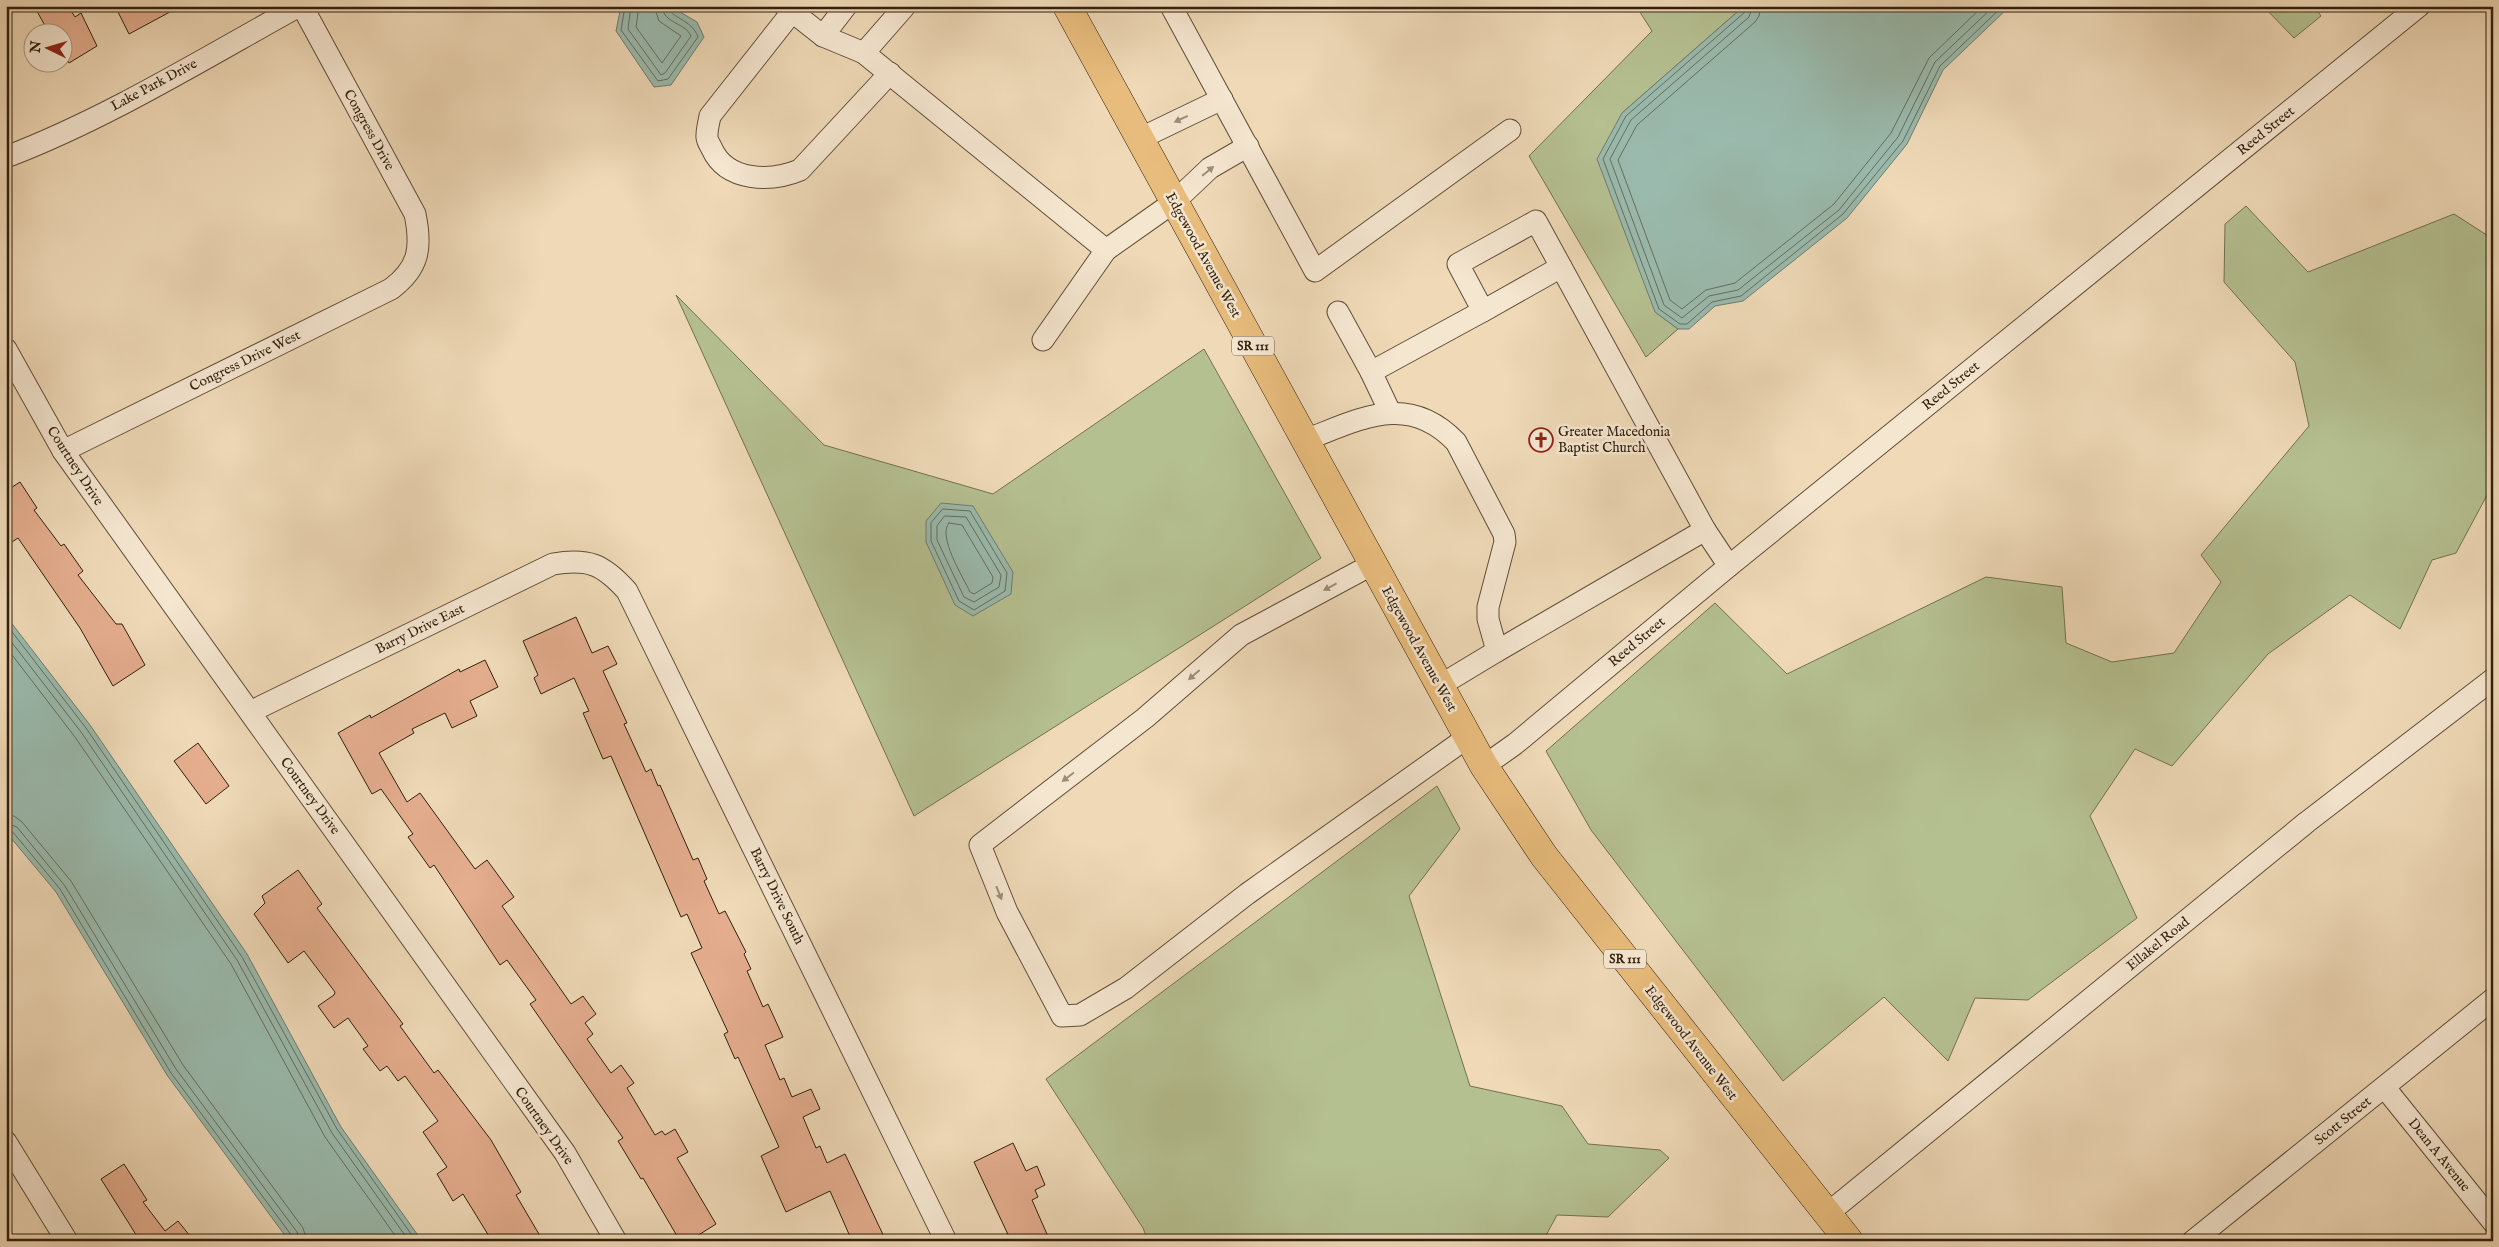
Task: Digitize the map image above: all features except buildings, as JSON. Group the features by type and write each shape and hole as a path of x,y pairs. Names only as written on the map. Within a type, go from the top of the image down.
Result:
{"main road":[{"name":"Edgewood Avenue West","path":"1067,6 1484,766 1544,856 1849,1241"}],"street":[{"name":"Lake Park Drive","path":"6,157 36,146 130,98 300,6"},
{"name":"Congress Drive","path":"300,6 415,214 420,236 416,259"},
{"path":"823,36 846,6"},
{"path":"864,53 905,6"},
{"path":"1171,6 1315,271 1510,130"},
{"name":"Reed Street","path":"1484,766 1515,744 1729,566 2419,6"},
{"path":"890,74 800,170 786,176 768,179 750,177 734,171 716,159 706,136 710,116 789,9 823,36 864,53 890,74 1106,250"},
{"path":"1139,139 1222,99"},
{"path":"1043,340 1106,250 1174,202 1210,168 1248,146"},
{"path":"1483,311 1458,264 1536,221 1706,530 1729,566"},
{"name":"Congress Drive West","path":"63,451 391,289 406,278 416,259"},
{"path":"1370,372 1561,267"},
{"path":"1338,312 1390,412"},
{"name":"Courtney Drive","path":"6,349 63,451 565,1152 616,1241"},
{"path":"1305,440 1371,416 1390,412 1408,414 1433,425 1445,431 1456,442 1504,534 1505,542 1488,607 1488,619 1497,651"},
{"path":"1439,686 1706,530"},
{"name":"Barry Drive East","path":"250,712 553,564 572,561 594,564"},
{"name":"Barry Drive South","path":"594,564 612,574 626,591 946,1241"},
{"path":"1373,564 1241,635 1145,718 980,845 1007,912 1062,1016 1080,1015 1126,988 1247,894 1468,737"},
{"name":"Ellakel Road","path":"1827,1214 2307,822 2493,679"},
{"name":"Scott Street","path":"2193,1241 2493,999"},
{"name":"Dean A Avenue","path":"2385,1088 2493,1222"},
{"path":"6,1142 67,1241"}],"green space":[{"path":"1636,6 1744,6 1622,113 1655,312 1678,329 1646,357 1529,156 1652,31"},
{"path":"2263,6 2314,6 2321,16 2294,38"},
{"path":"2246,206 2308,272 2454,214 2493,239 2493,484 2456,553 2432,560 2400,629 2350,595 2268,654 2172,766 2135,749 2090,816 2137,918 2028,1000 1975,998 1948,1061 1884,997 1783,1081 1591,830 1546,751 1715,603 1787,674 1986,577 2062,587 2066,643 2112,662 2174,653 2221,582 2201,555 2309,426 2295,362 2224,282 2225,224"},
{"path":"676,295 824,445 993,494 1204,349 1321,558 914,816"},
{"path":"1437,786 1460,829 1409,896 1470,1086 1562,1106 1588,1144 1660,1150 1669,1158 1608,1217 1557,1215 1543,1241 1148,1241 1143,1228 1046,1079"}],"water":[{"path":"621,6 670,6 697,22 704,37 671,85 654,87 616,31"},
{"path":"1744,6 2010,6 1943,70 1907,144 1847,218 1743,301 1715,306 1689,329 1678,329 1655,312 1597,159 1622,113"},
{"path":"941,503 973,506 1013,572 1011,594 973,616 955,605 926,542 926,521"},
{"path":"6,616 90,725 247,954 341,1127 422,1241 289,1241 167,1075 56,892 6,832"}],"place":[{"name":"Greater Macedonia Baptist Church","path":"1541,440"}]}
